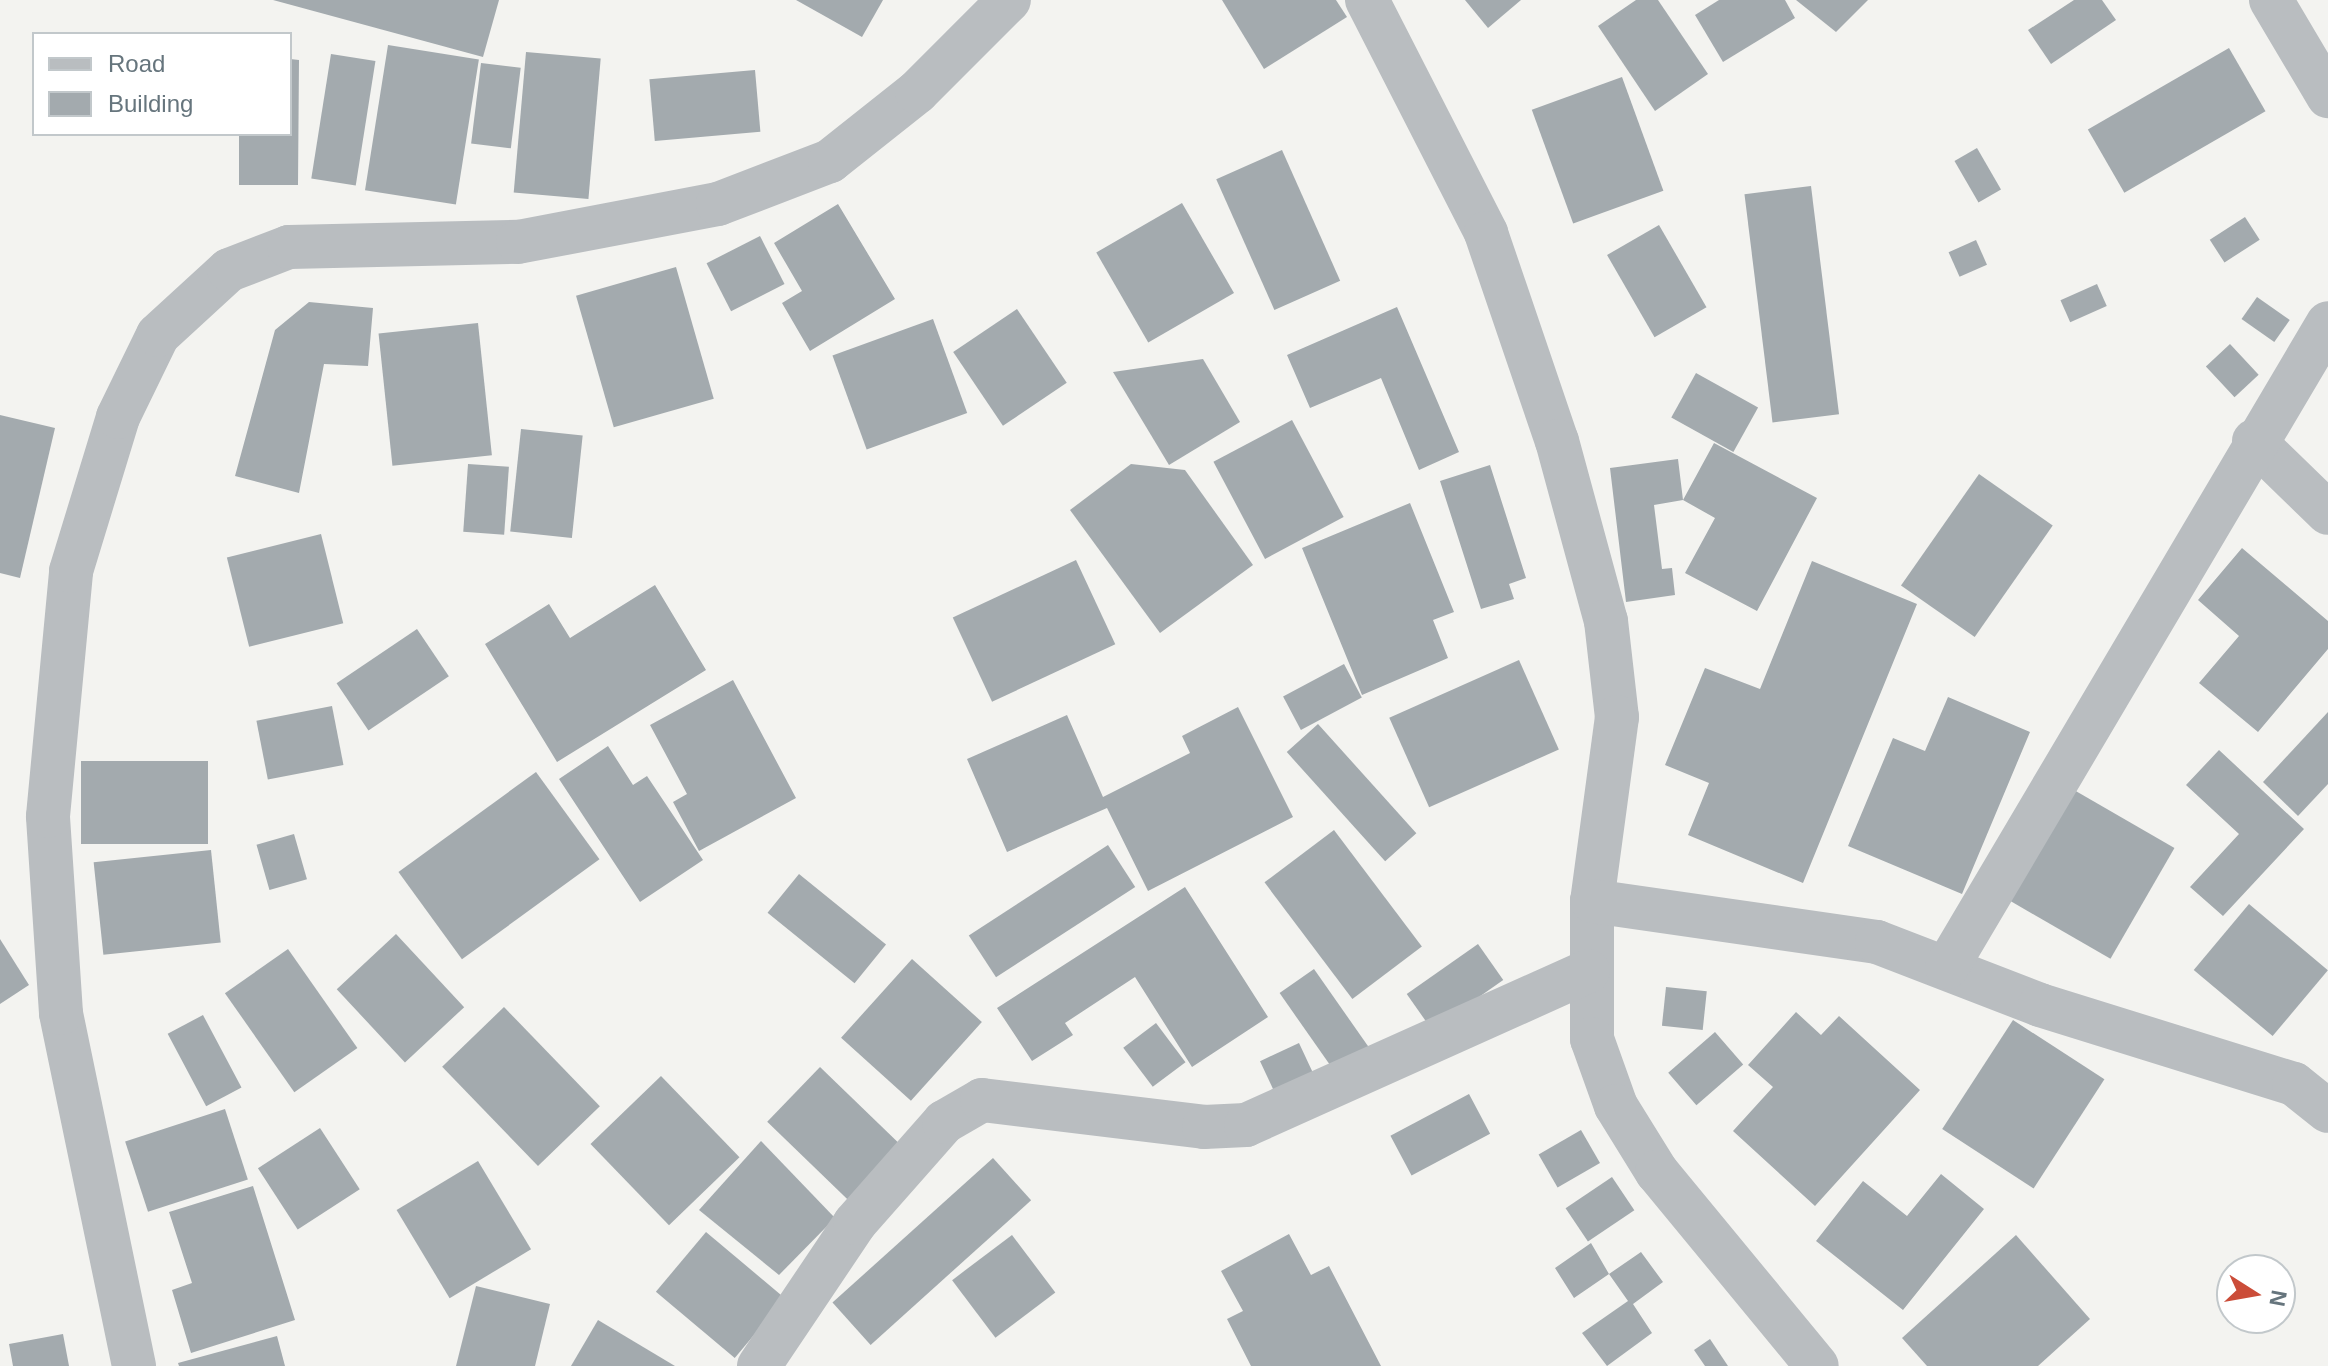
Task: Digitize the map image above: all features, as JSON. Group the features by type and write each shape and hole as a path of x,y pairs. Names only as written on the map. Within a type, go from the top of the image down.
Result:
{"street":[{"path":"134,1366 61,1013 48,816 71,571 118,417 158,335 229,270 289,247 518,242 718,204 830,161 917,92 1009,0"},
{"path":"1367,0 1486,233 1557,441 1606,621 1617,717 1592,901 1588,971 1592,1039 1616,1106 1657,1172 1817,1366"},
{"path":"2271,0 2328,96"},
{"path":"1947,967 2254,441 2328,323"},
{"path":"2254,441 2328,513"},
{"path":"1592,901 1849,937 1947,967 2040,1005 2294,1084 2328,1111"},
{"path":"759,1366 855,1223 944,1122 982,1100 1204,1127 1246,1125 1588,971"}],"building":[{"path":"273,0 499,0 483,57"},
{"path":"796,0 883,0 862,37"},
{"path":"1222,0 1336,0 1347,17 1264,69"},
{"path":"1465,0 1521,0 1488,28"},
{"path":"1636,0 1658,0 1708,74 1655,111 1598,26"},
{"path":"1719,0 1785,0 1795,18 1723,62 1695,15"},
{"path":"1796,0 1868,0 1836,32"},
{"path":"2074,0 2102,0 2116,20 2051,64 2028,30"},
{"path":"388,45 479,59 456,205 365,190"},
{"path":"2229,48 2266,111 2124,193 2088,130"},
{"path":"526,52 601,59 588,199 514,192"},
{"path":"331,54 375,61 356,185 311,178"},
{"path":"292,59 299,60 298,185 239,185 239,136 292,136"},
{"path":"481,63 521,68 511,148 471,143"},
{"path":"755,70 760,132 655,141 649,79"},
{"path":"1622,77 1663,191 1573,224 1532,110"},
{"path":"1977,148 2001,190 1978,203 1954,161"},
{"path":"1282,150 1340,281 1274,310 1216,179"},
{"path":"1811,186 1839,414 1773,422 1744,194"},
{"path":"1182,203 1234,293 1148,343 1096,252"},
{"path":"838,204 895,299 810,351 782,303 802,291 774,243"},
{"path":"2245,217 2260,240 2224,263 2210,240"},
{"path":"1659,225 1706,307 1655,337 1607,255"},
{"path":"760,236 785,284 731,311 707,263"},
{"path":"1976,240 1987,265 1960,277 1949,252"},
{"path":"676,267 714,399 614,427 576,296"},
{"path":"2097,284 2107,306 2070,322 2060,300"},
{"path":"2257,297 2290,320 2274,342 2242,319"},
{"path":"309,302 373,308 368,366 324,364 299,493 235,476 275,330"},
{"path":"1397,307 1459,452 1419,470 1381,378 1310,408 1287,355"},
{"path":"1017,309 1067,383 1003,426 953,352"},
{"path":"933,319 967,413 867,450 832,356"},
{"path":"478,323 492,455 392,466 379,333"},
{"path":"2230,344 2259,375 2235,397 2206,367"},
{"path":"1203,359 1240,422 1169,465 1113,372"},
{"path":"1696,373 1758,407 1733,452 1671,418"},
{"path":"0,415 55,428 20,578 0,573"},
{"path":"1292,420 1344,517 1265,559 1213,462"},
{"path":"521,429 583,435 572,538 510,531"},
{"path":"1714,443 1817,498 1757,611 1685,573 1715,518 1683,500"},
{"path":"1678,459 1683,500 1654,505 1662,569 1672,568 1675,595 1626,602 1610,468"},
{"path":"468,464 509,467 504,535 463,532"},
{"path":"1131,464 1185,470 1253,565 1160,633 1070,510"},
{"path":"1490,465 1526,578 1509,584 1514,599 1481,609 1440,481"},
{"path":"1979,474 2053,526 1975,637 1901,585"},
{"path":"1410,503 1454,612 1433,620 1448,658 1362,695 1302,548"},
{"path":"321,534 343,623 249,647 227,557"},
{"path":"2242,548 2328,621 2328,649 2258,732 2199,683 2239,636 2198,600"},
{"path":"1076,560 1115,644 992,702 953,617"},
{"path":"1812,561 1917,604 1803,883 1688,835 1709,783 1665,765 1705,668 1760,689"},
{"path":"655,585 706,670 557,762 485,644 549,604 570,638"},
{"path":"417,629 449,676 368,730 337,683"},
{"path":"1519,660 1559,750 1429,807 1389,718"},
{"path":"1344,664 1362,698 1301,730 1283,696"},
{"path":"733,680 796,798 699,851 673,802 687,794 650,725"},
{"path":"1948,697 2030,732 1962,894 1848,846 1893,738 1925,751"},
{"path":"332,706 343,765 268,780 256,721"},
{"path":"1238,707 1293,817 1148,891 1107,808 1007,852 967,759 1067,715 1103,797 1190,753 1182,736"},
{"path":"2328,712 2328,784 2298,816 2263,782"},
{"path":"1318,724 1416,833 1385,861 1287,752"},
{"path":"608,746 633,785 647,776 703,860 640,902 559,779"},
{"path":"2219,750 2304,829 2223,916 2190,887 2239,834 2186,785"},
{"path":"81,761 208,761 208,844 81,844"},
{"path":"536,772 599,859 462,959 398,872"},
{"path":"2074,790 2174,848 2110,959 2010,901"},
{"path":"1334,830 1422,947 1352,999 1265,882"},
{"path":"294,834 307,879 269,890 257,845"},
{"path":"1108,845 1135,887 996,977 969,935"},
{"path":"211,850 221,942 103,955 94,862"},
{"path":"799,874 886,944 855,983 768,913"},
{"path":"1185,887 1268,1017 1192,1067 1135,977 1065,1023 1073,1035 1032,1061 997,1008"},
{"path":"2249,904 2328,970 2273,1036 2194,970"},
{"path":"396,934 464,1007 405,1062 337,989"},
{"path":"0,939 29,985 0,1004"},
{"path":"1478,944 1503,980 1432,1030 1407,994"},
{"path":"288,949 357,1048 294,1092 225,993"},
{"path":"912,959 982,1022 911,1101 841,1038"},
{"path":"1314,969 1370,1049 1336,1073 1280,993"},
{"path":"1666,987 1707,991 1703,1030 1662,1026"},
{"path":"504,1007 600,1106 538,1166 442,1067"},
{"path":"1796,1012 1821,1035 1839,1016 1920,1090 1815,1206 1733,1131 1773,1087 1748,1065"},
{"path":"203,1015 241,1087 206,1106 168,1034"},
{"path":"2013,1020 2104,1079 2034,1188 1942,1129"},
{"path":"1156,1023 1185,1062 1153,1087 1123,1048"},
{"path":"1715,1032 1743,1064 1696,1105 1668,1073"},
{"path":"1299,1043 1317,1081 1278,1099 1260,1061"},
{"path":"820,1067 911,1155 859,1210 767,1122"},
{"path":"661,1076 739,1157 669,1225 591,1144"},
{"path":"1469,1094 1490,1134 1412,1176 1390,1136"},
{"path":"225,1109 248,1179 148,1212 125,1141"},
{"path":"320,1128 360,1189 298,1230 258,1168"},
{"path":"1581,1130 1600,1163 1558,1187 1539,1154"},
{"path":"761,1141 835,1218 779,1275 699,1210"},
{"path":"993,1158 1031,1200 871,1345 832,1303"},
{"path":"478,1161 531,1249 450,1298 397,1210"},
{"path":"1941,1174 1984,1209 1903,1310 1816,1241 1863,1181 1907,1216"},
{"path":"1612,1177 1634,1210 1588,1241 1566,1208"},
{"path":"253,1186 295,1320 191,1353 172,1290 192,1283 169,1212"},
{"path":"706,1232 785,1298 735,1358 656,1292"},
{"path":"1289,1234 1311,1275 1329,1266 1381,1366 1251,1366 1227,1319 1243,1311 1221,1271"},
{"path":"1012,1235 1055,1293 995,1338 952,1280"},
{"path":"2016,1235 2090,1319 2038,1366 1927,1366 1902,1338"},
{"path":"1591,1243 1609,1274 1574,1298 1555,1268"},
{"path":"1641,1252 1663,1282 1633,1304 1652,1333 1607,1366 1582,1333 1628,1301 1609,1274"},
{"path":"476,1286 550,1304 535,1366 456,1366"},
{"path":"598,1320 675,1366 571,1366"},
{"path":"63,1334 69,1366 13,1366 9,1344"},
{"path":"277,1336 285,1366 179,1366 178,1363"},
{"path":"1710,1339 1728,1366 1705,1366 1694,1350"}]}
